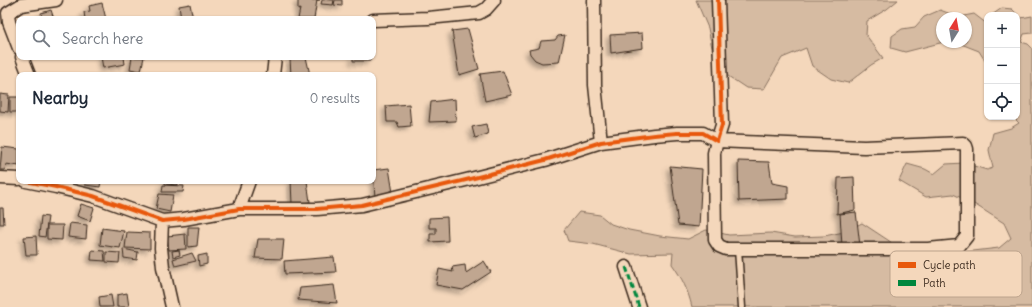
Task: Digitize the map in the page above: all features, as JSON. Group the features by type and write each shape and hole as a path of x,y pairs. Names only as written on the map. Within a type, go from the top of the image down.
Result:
{"street":[{"path":"16,40 9,22 8,13 21,5 56,0"},
{"path":"376,20 428,18 479,13 486,9 494,0"},
{"path":"594,0 596,62 595,86 601,142"},
{"path":"42,184 92,196 162,221 184,219 239,209 317,209 362,205 538,162 601,142 654,134 702,133 717,141 864,147 963,143 967,149 967,236 959,246 928,249 726,249 719,246 714,240 714,153 717,141 722,125 718,0"},
{"path":"23,60 29,72"},
{"path":"273,72 275,60"},
{"path":"0,178 16,179"},
{"path":"239,209 248,184"},
{"path":"162,221 161,248 163,267 172,307"},
{"path":"626,267 639,307"}],"lane":[{"path":"738,249 742,307"}],"shaded area":[{"path":"696,0 898,0 887,9 867,21 866,35 883,58 871,65 848,83 831,79 812,66 806,48 782,58 764,89 746,88 728,76 714,58 708,28"},
{"path":"1002,8 1012,9 1015,12 996,12"},
{"path":"940,10 945,12 936,12 936,44 905,52 891,48 892,36 902,29 915,27 924,17"},
{"path":"972,14 974,14 984,22 984,59 979,51 971,48"},
{"path":"1032,16 1032,33 1024,34 1021,42 1028,44 1032,48 1032,307 692,307 684,284 672,264 673,253 631,254 593,244 568,241 564,230 579,212 600,215 611,224 629,230 660,236 688,239 706,230 729,235 771,233 795,237 824,236 844,232 862,223 900,248 912,251 890,251 890,297 1022,297 1022,251 974,251 999,248 1011,238 1004,223 974,204 953,194 926,197 899,181 907,164 925,169 934,174 946,164 964,163 987,170 993,168 989,150 993,133 1011,128 1019,123 1016,120 1020,120 1020,17"}],"building":[{"path":"298,0 317,0 314,16 299,16 300,9 298,10"},
{"path":"322,0 334,0 333,5 321,4"},
{"path":"335,0 342,0 342,6 334,5"},
{"path":"102,3 105,16 85,16 84,12 90,11 89,6"},
{"path":"190,4 192,16 181,16 179,6"},
{"path":"51,10 53,16 42,16 41,13"},
{"path":"468,29 479,69 459,75 452,31"},
{"path":"642,33 643,48 611,53 610,35"},
{"path":"565,35 559,62 542,63 535,60 530,54 529,50 539,48 541,41 555,40 558,36"},
{"path":"102,60 124,60 125,64 103,68"},
{"path":"132,60 143,60 141,71 130,69"},
{"path":"290,60 307,60 309,72 291,72"},
{"path":"353,60 370,60 370,61"},
{"path":"503,71 512,95 485,101 480,74"},
{"path":"0,94 9,95 8,112 0,111"},
{"path":"10,97 16,97 16,112 10,112"},
{"path":"455,99 456,121 429,122 431,102"},
{"path":"409,104 411,126 399,127 397,122 387,122 386,106"},
{"path":"486,124 488,134 475,138 472,127"},
{"path":"2,147 16,149 16,166 6,164 5,170 0,170"},
{"path":"738,161 769,162 772,183 788,186 788,199 739,201"},
{"path":"670,166 702,169 699,227 678,225"},
{"path":"389,168 393,193 375,197 374,184 376,184 376,170"},
{"path":"854,177 855,210 837,214 838,178"},
{"path":"85,184 100,184 100,187"},
{"path":"291,184 307,184 310,202 292,204"},
{"path":"163,185 184,186 183,192 162,192"},
{"path":"159,194 173,195 170,212 156,209"},
{"path":"81,204 94,208 90,221 77,216"},
{"path":"0,208 3,208 4,224 0,224"},
{"path":"856,212 860,246 842,246 840,214"},
{"path":"41,216 48,217 45,237 39,236"},
{"path":"447,217 448,241 430,242 430,234 436,234 436,228 429,228 429,218"},
{"path":"70,223 87,225 86,239 68,237"},
{"path":"47,225 63,225 62,240 47,239"},
{"path":"188,227 199,227 197,246 188,247"},
{"path":"102,228 124,231 120,248 100,245"},
{"path":"127,232 150,233 150,249 125,248"},
{"path":"185,234 186,249 169,250 167,236"},
{"path":"36,236 37,255 26,255 24,237"},
{"path":"258,239 284,239 282,259 255,258"},
{"path":"123,249 138,252 137,260 124,258"},
{"path":"92,250 104,251 105,261 91,260"},
{"path":"179,250 180,255 173,257 172,251"},
{"path":"106,252 120,253 119,263 106,262"},
{"path":"192,253 196,261 175,266 173,259"},
{"path":"207,254 207,264 199,266 198,256"},
{"path":"334,257 336,272 285,274 284,261"},
{"path":"484,261 491,272 463,290 436,285 439,269 453,272 452,267 465,265 466,273"},
{"path":"334,285 337,303 298,300 300,288"},
{"path":"127,293 129,307 117,307 117,295"},
{"path":"111,295 113,307 100,307 99,297"}],"marked path":[{"path":"626,267 639,307"}],"cycle path":[{"path":"41,184 93,196 162,221 184,219 239,209 317,209 362,205 545,160 601,142 677,133 703,133 717,141 722,125 718,0"}]}
